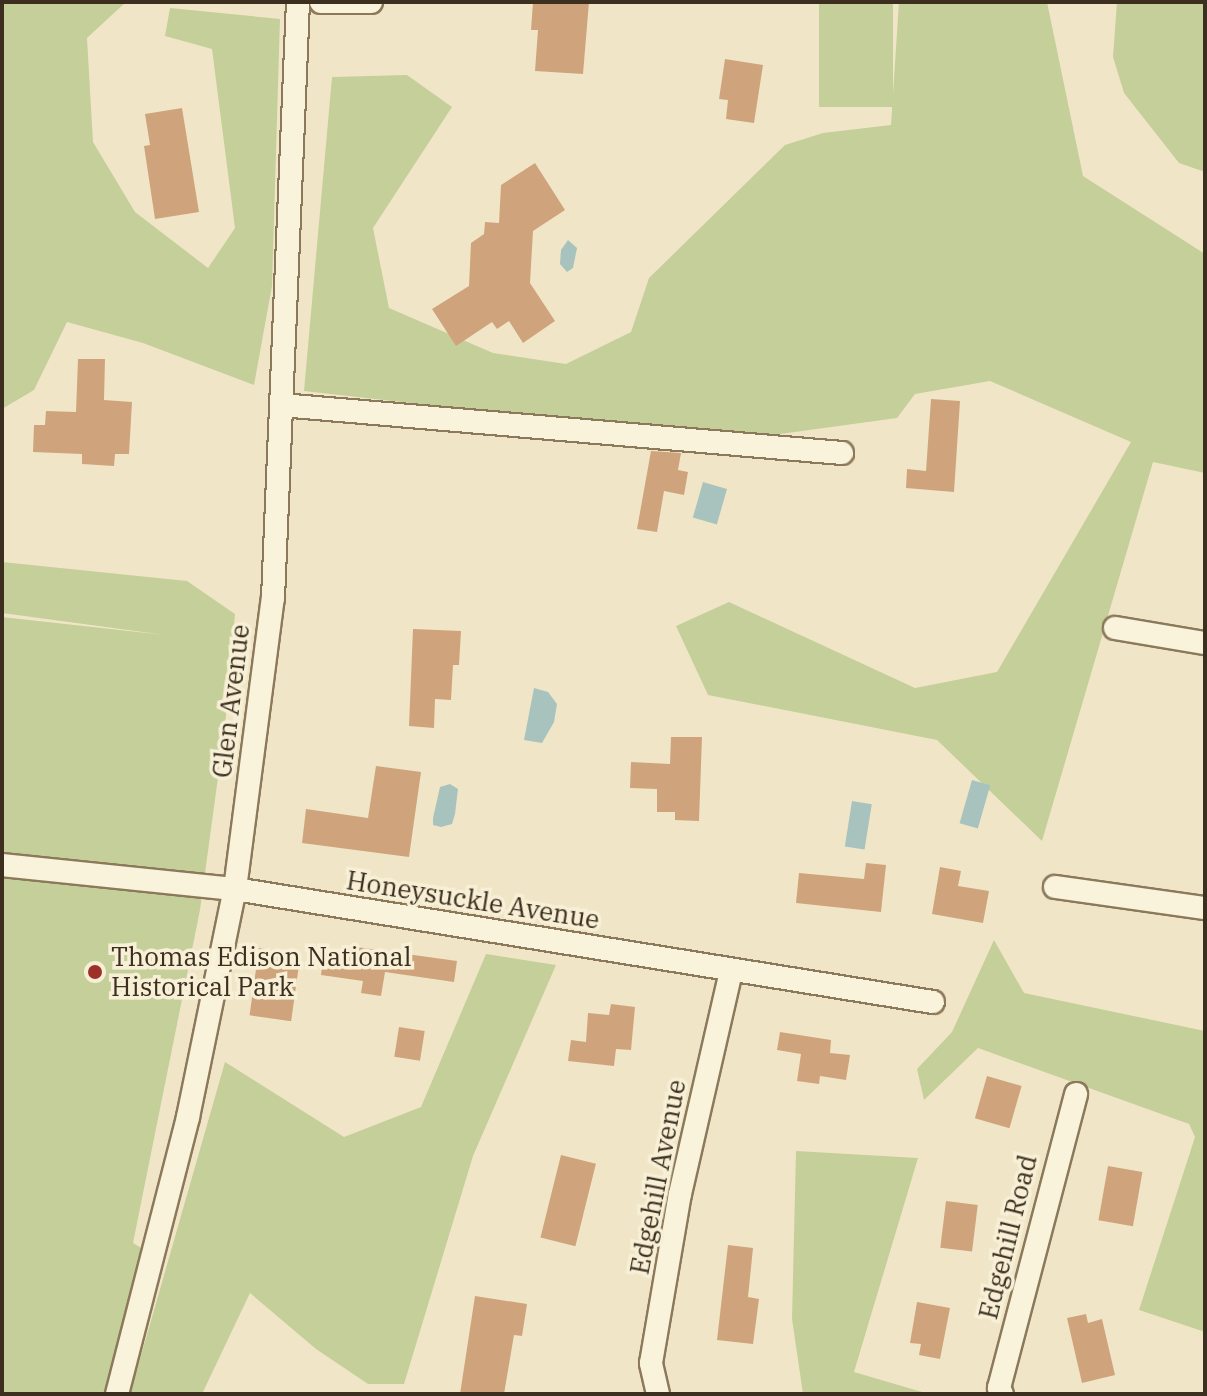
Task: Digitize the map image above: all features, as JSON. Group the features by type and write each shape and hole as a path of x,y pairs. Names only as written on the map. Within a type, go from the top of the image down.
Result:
{"street":[{"name":"Glen Avenue","path":"117,1394 188,1117 235,889 273,598 298,2"},
{"path":"321,2 371,2"},
{"path":"281,405 695,438 842,453"},
{"path":"1115,628 1205,643"},
{"name":"Honeysuckle Avenue","path":"2,865 235,889 933,1002"},
{"path":"1055,887 1205,908"},
{"name":"Edgehill Avenue","path":"658,1394 651,1363 680,1194 731,971"},
{"name":"Edgehill Road","path":"1002,1394 999,1388 1076,1094"}],"green space":[{"path":"2,2 126,2 87,38 93,142 135,212 208,268 235,228 212,49 165,36 170,8 280,19 272,286 254,385 143,343 67,322 34,390 2,409"},
{"path":"819,2 893,2 893,107 819,107"},
{"path":"899,2 1047,2 1083,176 1205,254 1205,473 1153,462 1042,841 937,740 708,695 676,626 729,602 915,688 997,672 1131,442 990,381 915,394 897,418 737,440 304,391 332,77 407,75 452,107 373,228 389,308 493,353 566,364 631,332 649,278 785,145 823,133 891,125"},
{"path":"1117,2 1205,2 1205,172 1179,163 1124,93 1113,57"},
{"name":"Thomas Edison National Historical Park","path":"2,562 187,581 235,614 225,726 200,910 133,1243 148,1252 107,1394 2,1394 2,617 165,635 2,613"},
{"path":"994,940 1024,993 1205,1031 1205,1332 1139,1310 1195,1137 1189,1124 978,1048 924,1100 917,1069 952,1032"},
{"path":"486,954 556,965 473,1156 404,1384 368,1384 316,1349 250,1293 202,1394 130,1394 225,1062 344,1137 421,1107"},
{"path":"796,1151 918,1158 854,1372 929,1394 803,1394 792,1319"}],"water":[{"path":"568,240 577,248 573,268 567,272 560,264 561,250"},
{"path":"703,482 727,489 717,524 693,518"},
{"path":"534,688 548,692 557,704 554,722 542,743 524,740"},
{"path":"972,780 990,785 978,828 960,823"},
{"path":"450,784 458,789 452,824 441,827 433,825 440,787"},
{"path":"852,801 872,804 865,850 845,846"}],"building":[{"path":"533,2 589,2 583,74 535,71 538,30 531,30"},
{"path":"725,59 763,65 754,123 726,119 728,100 719,99"},
{"path":"182,108 199,212 155,219 144,146 150,145 145,114"},
{"path":"535,163 565,210 533,231 530,283 555,321 523,343 509,321 497,329 492,322 456,346 432,309 469,286 471,243 484,234 485,222 499,223 501,185"},
{"path":"78,359 105,359 104,400 132,402 129,454 115,454 114,466 82,464 82,454 33,452 34,425 45,425 46,411 76,412"},
{"path":"931,399 960,401 954,492 906,488 907,469 926,471"},
{"path":"651,451 681,453 678,470 688,472 684,495 664,491 657,532 637,529"},
{"path":"413,629 461,631 459,665 453,665 451,700 435,699 434,728 409,726"},
{"path":"671,737 702,737 699,821 675,820 675,812 657,812 657,789 630,788 631,762 670,764"},
{"path":"376,766 421,772 409,857 302,843 306,809 368,818"},
{"path":"866,863 886,865 881,912 796,903 799,873 864,879"},
{"path":"940,867 961,871 958,886 989,891 983,923 932,914"},
{"path":"356,947 457,961 454,982 385,972 381,996 361,993 363,981 321,975 324,950 355,954"},
{"path":"259,948 301,954 291,1021 250,1015"},
{"path":"611,1004 635,1007 631,1050 616,1049 614,1066 568,1061 571,1040 586,1042 588,1013 609,1015"},
{"path":"399,1027 425,1031 420,1061 394,1057"},
{"path":"780,1032 831,1040 830,1053 850,1055 846,1080 820,1076 819,1084 797,1081 801,1054 777,1050"},
{"path":"987,1076 1022,1086 1009,1128 975,1118"},
{"path":"561,1155 596,1164 575,1246 540,1237"},
{"path":"1108,1166 1142,1172 1133,1226 1098,1220"},
{"path":"946,1201 978,1205 972,1252 940,1248"},
{"path":"728,1245 753,1248 748,1297 759,1299 753,1344 717,1340"},
{"path":"475,1296 527,1304 522,1336 514,1335 504,1394 460,1394"},
{"path":"917,1302 950,1308 940,1359 919,1355 921,1344 910,1343"},
{"path":"1086,1314 1088,1323 1102,1319 1115,1375 1082,1383 1067,1318"}],"place":[{"name":"Thomas Edison National Historical Park","path":"95,972"}]}
